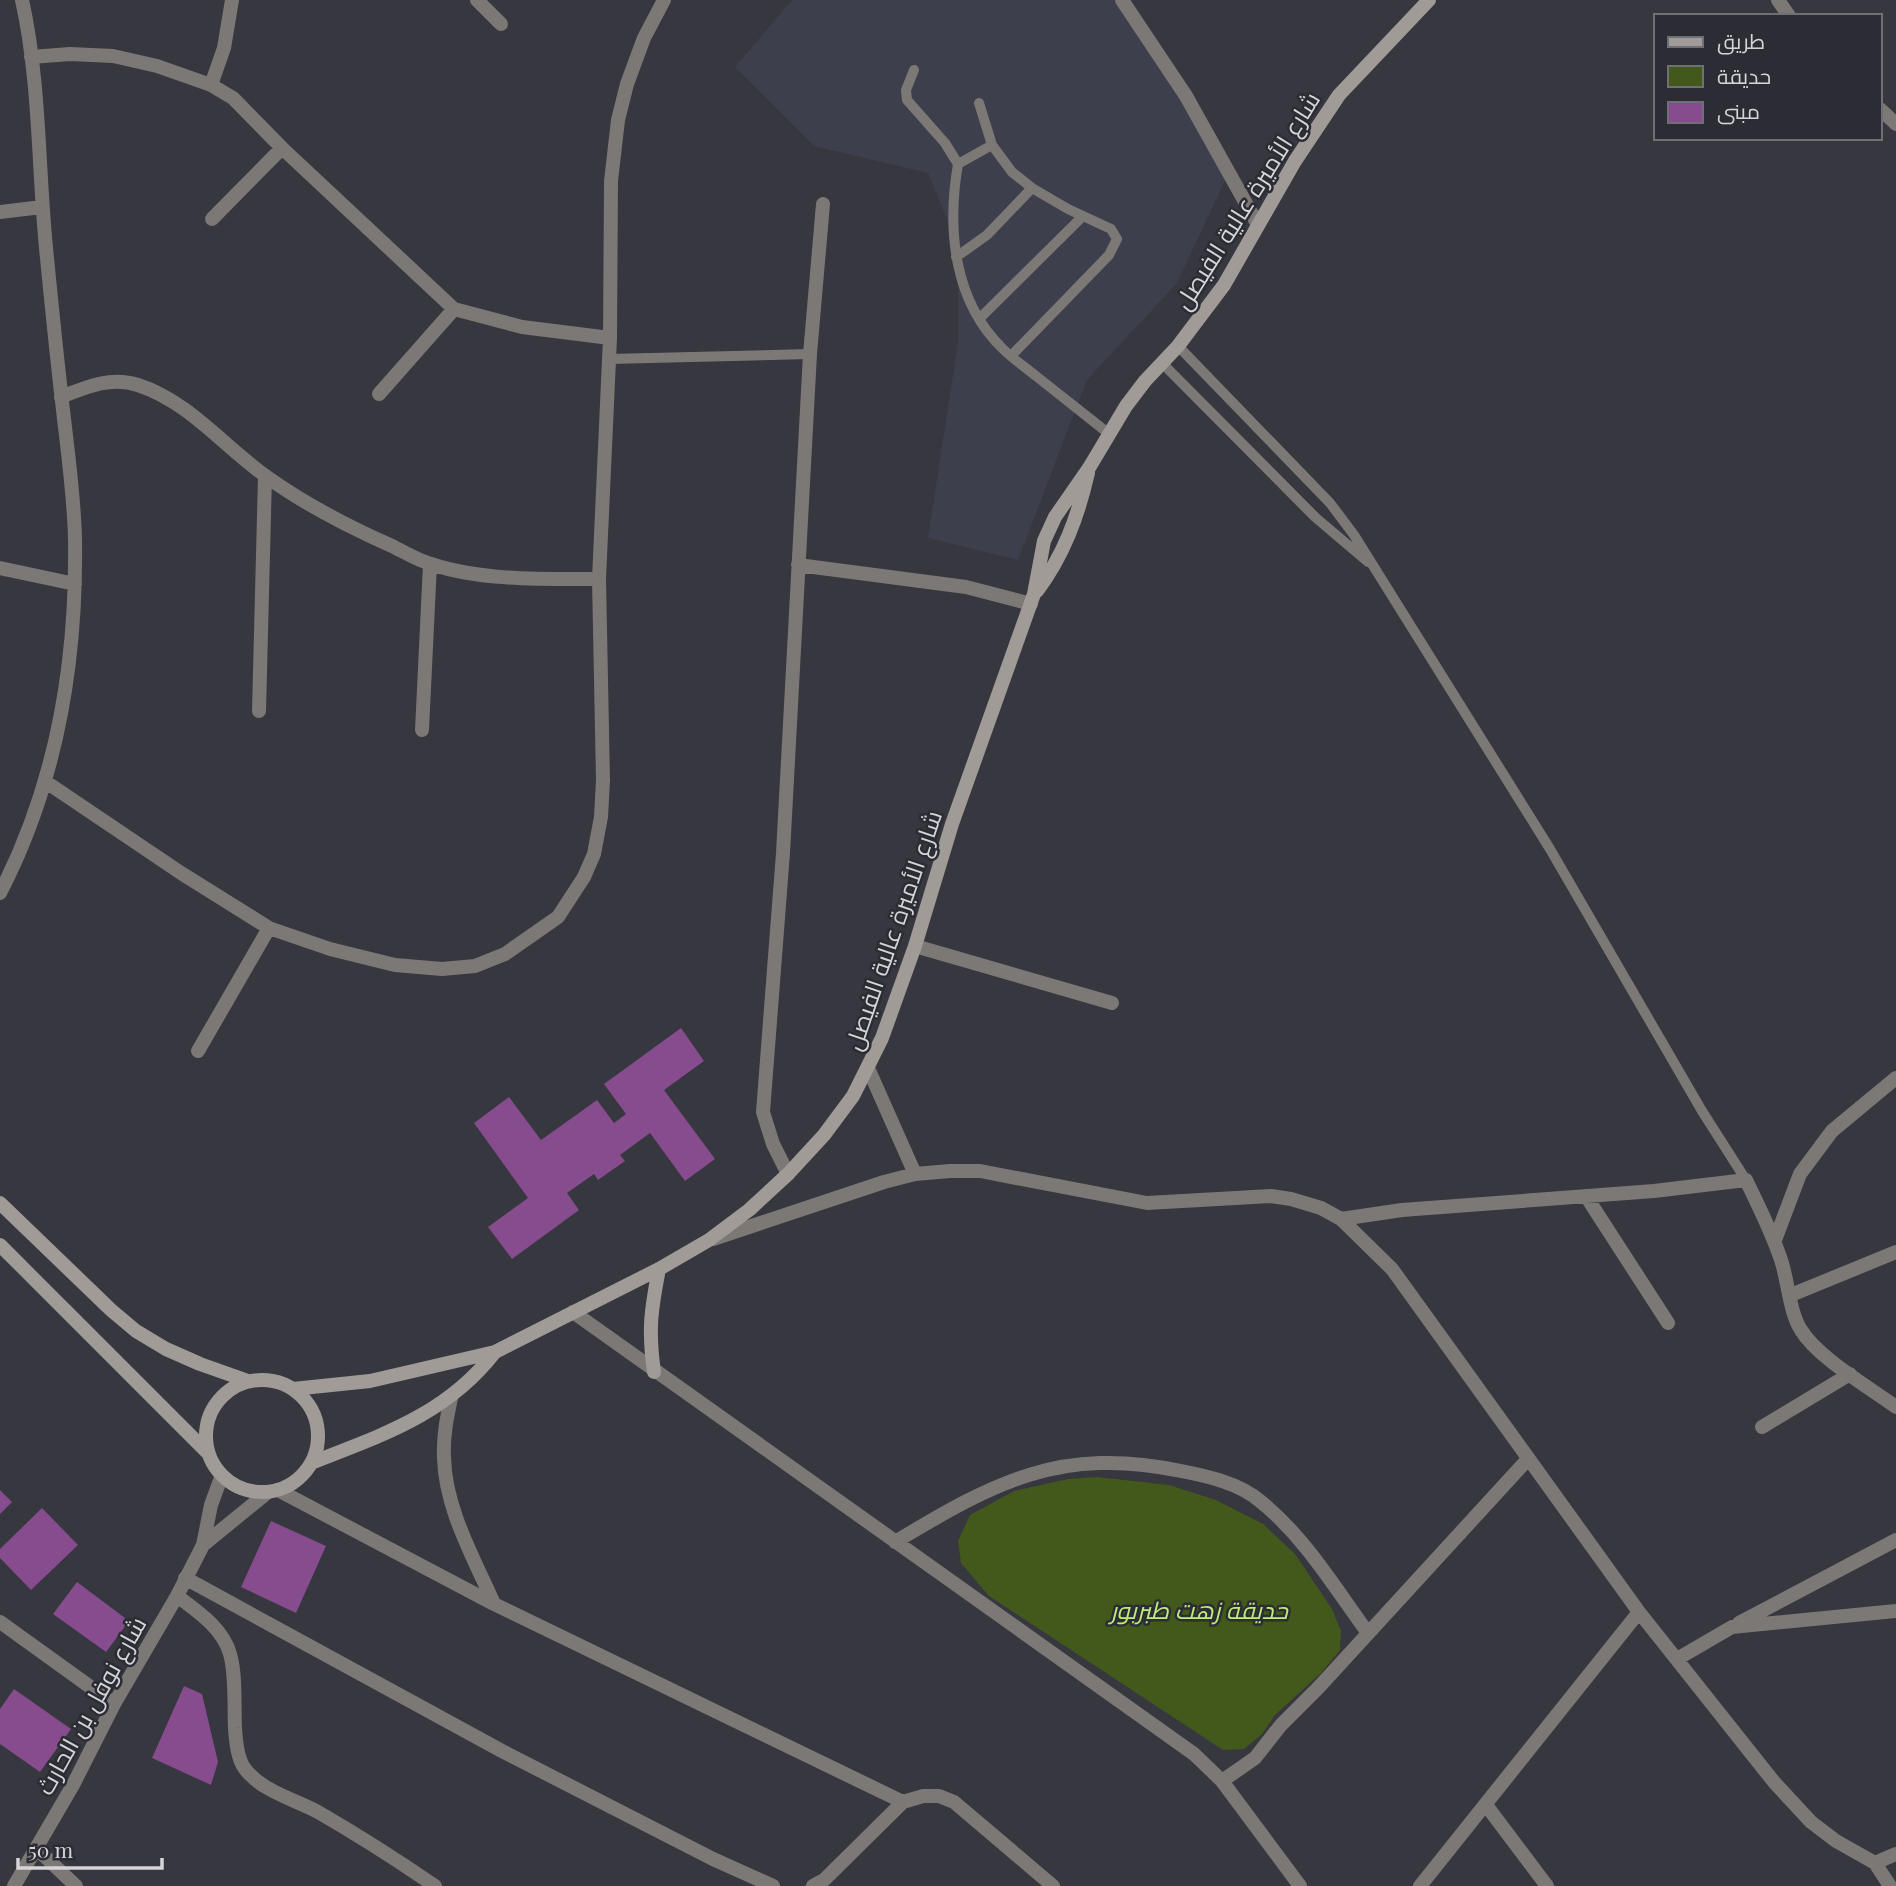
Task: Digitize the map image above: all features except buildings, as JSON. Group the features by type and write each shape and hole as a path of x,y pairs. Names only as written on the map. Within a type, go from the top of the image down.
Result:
{"street":[{"path":"0,893 17,861 47,782 65,686 75,584 73,498 42,207 31,57 22,0"},
{"path":"211,85 224,48 232,0"},
{"path":"477,0 501,24"},
{"path":"47,782 269,928 330,949 395,965 442,969 475,966 505,954 558,917 584,877 594,854 601,817 603,780 599,579 610,338 611,181 618,120 627,84 644,38 664,0"},
{"path":"1122,0 1186,96 1258,225"},
{"name":"شارع الأميرة عالية الفيصل","path":"293,1389 370,1381 495,1352 659,1269 709,1240 749,1210 788,1174 824,1135 853,1096 882,1038 1032,599 1044,541 1055,517 1089,468 1108,433 1145,381 1178,345 1224,285 1302,149 1339,95 1429,0"},
{"path":"31,57 70,54 113,56 157,66 211,85 233,98 282,148 454,309 522,327 610,338"},
{"path":"1882,111 1896,124"},
{"path":"212,219 282,148"},
{"path":"788,1174 773,1144 763,1112 783,853 810,354 823,204"},
{"path":"0,212 42,207"},
{"path":"379,394 454,309"},
{"path":"61,397 102,382 119,381 138,385 184,410 213,430 265,476 322,512 430,564 527,579 599,579"},
{"name":"شارع الأميرة عالية الفيصل","path":"1032,599 1051,572 1072,529 1080,509 1089,468"},
{"path":"259,710 265,476"},
{"path":"422,730 430,564"},
{"path":"798,565 966,587 1032,599"},
{"path":"0,568 75,584"},
{"path":"198,1051 269,928"},
{"path":"915,946 1112,1003"},
{"path":"868,1068 915,1174"},
{"path":"1775,1240 1800,1174 1832,1131 1896,1078"},
{"path":"709,1240 915,1174 980,1171 1147,1203 1270,1196 1291,1199 1340,1219 1392,1269 1639,1612 1774,1782 1811,1822 1836,1841 1875,1863 1890,1886"},
{"path":"1340,1219 1402,1210 1746,1180 1775,1240 1791,1295 1794,1317 1801,1331 1834,1362 1896,1407"},
{"path":"1586,1196 1668,1323"},
{"path":"0,1203 136,1331 166,1349 200,1364 248,1381 279,1382 293,1389 310,1406 318,1428 318,1440 311,1463 297,1480 273,1491"},
{"path":"0,1245 208,1453 222,1475 243,1488 273,1491 494,1604 903,1802"},
{"path":"1791,1295 1896,1252"},
{"path":"654,1372 649,1340 650,1318 659,1269"},
{"path":"573,1312 1194,1755 1222,1781 1300,1886"},
{"name":"شارع الأميرة عالية الفيصل","path":"311,1463 407,1425 451,1398 474,1377 495,1352"},
{"path":"1762,1427 1850,1374"},
{"path":"208,1453 207,1423 212,1409 228,1392 248,1381"},
{"path":"451,1398 445,1427 447,1488 456,1516 494,1604"},
{"path":"1222,1781 1255,1758 1281,1725 1320,1688 1528,1459"},
{"path":"895,1542 958,1504 1026,1474 1072,1465 1108,1462 1150,1464 1194,1473 1232,1485 1258,1499 1290,1529 1368,1633"},
{"name":"شارع نوفل بن الحارث","path":"14,1886 73,1785 114,1704 203,1545 211,1505 222,1475"},
{"name":"شارع نوفل بن الحارث","path":"203,1545 273,1491"},
{"path":"1677,1658 1896,1540"},
{"path":"185,1578 502,1751 773,1886"},
{"path":"177,1595 218,1632 230,1655 236,1740 243,1767 254,1779 276,1793 314,1810 362,1837 435,1886"},
{"path":"1732,1627 1896,1611"},
{"path":"1420,1886 1639,1612"},
{"path":"0,1622 114,1704"},
{"path":"813,1886 824,1880 903,1802 923,1796 939,1796 954,1802 1053,1886"},
{"path":"1486,1805 1547,1886"},
{"path":"37,1849 76,1886"},
{"path":"1875,1863 1896,1854"}],"lane":[{"path":"914,71 906,90 907,100 944,143 958,164 952,197 956,257 963,288 979,319 1002,349 1108,433"},
{"path":"979,103 992,145 1012,172 1032,188 1116,234 1115,246 1109,255 1011,356"},
{"path":"958,164 992,145"},
{"path":"956,257 987,235 1032,188"},
{"path":"979,319 1083,216"},
{"path":"1178,345 1330,503 1376,568 1477,736 1550,849 1702,1111 1746,1180"},
{"path":"608,359 810,354"},
{"path":"1162,363 1315,517 1376,568"}],"shaded area":[{"path":"792,0 1118,0 1230,170 1177,283 1087,380 1018,560 928,538 958,342 958,246 928,173 814,146 735,67"}],"green space":[{"name":"حديقة زهت طبربور","path":"1097,1477 1169,1485 1216,1500 1263,1524 1295,1554 1332,1609 1341,1631 1340,1650 1321,1673 1275,1715 1262,1734 1244,1749 1223,1750 989,1596 961,1563 958,1541 970,1515 1014,1491 1068,1479"}]}
